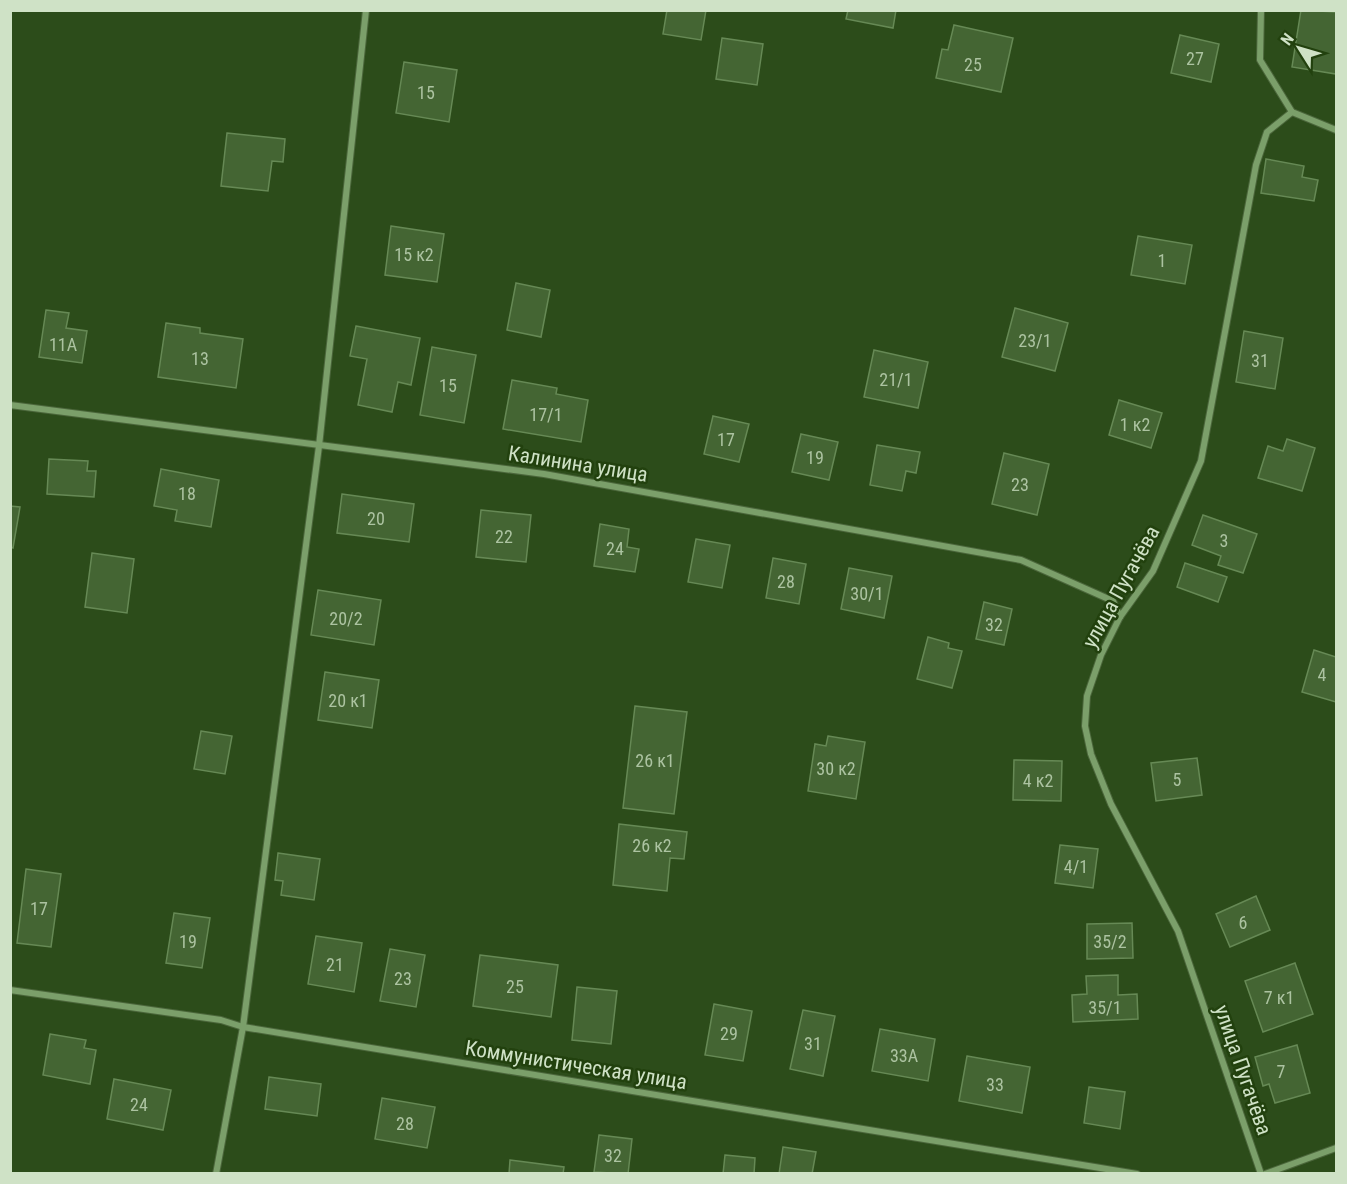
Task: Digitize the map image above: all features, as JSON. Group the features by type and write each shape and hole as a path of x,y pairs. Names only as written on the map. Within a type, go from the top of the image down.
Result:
{"street":[{"path":"216,1173 243,1027 319,446 366,10"},
{"path":"1261,10 1260,60 1293,112 1336,130"},
{"name":"улица Пугачёва","path":"1263,1173 1178,931 1111,804 1092,754 1085,726 1087,696 1101,655 1120,617 1153,571 1201,462 1256,165 1267,132 1293,112"},
{"name":"Калинина улица","path":"10,405 544,474 1021,560 1113,601 1120,617"},
{"name":"Коммунистическая улица","path":"10,990 221,1020 243,1027 1137,1173"},
{"path":"1263,1173 1336,1148"}],"building":[{"path":"667,10 706,10 701,40 663,34"},
{"path":"848,10 896,10 893,28 846,19"},
{"path":"1301,10 1336,12 1336,74 1292,67"},
{"path":"954,25 1013,38 1001,92 936,78 942,49 948,50"},
{"path":"1180,35 1219,44 1211,82 1171,73"},
{"path":"722,38 763,44 757,85 716,79"},
{"path":"404,62 457,70 449,122 396,113"},
{"path":"227,133 285,139 283,162 272,161 268,191 221,186"},
{"path":"1266,159 1304,166 1302,177 1318,180 1314,201 1261,193"},
{"path":"391,226 444,234 437,282 385,275"},
{"path":"1138,236 1192,245 1185,284 1131,275"},
{"path":"516,283 550,290 541,337 507,330"},
{"path":"1015,308 1068,323 1055,371 1002,357"},
{"path":"46,310 69,313 66,328 87,331 82,363 39,357"},
{"path":"166,323 200,328 200,333 243,339 236,388 158,377"},
{"path":"356,326 420,338 411,385 398,382 392,412 358,405 367,359 350,356"},
{"path":"1244,331 1283,338 1275,389 1236,382"},
{"path":"432,347 476,355 464,423 420,415"},
{"path":"874,350 928,362 918,408 864,397"},
{"path":"512,380 557,388 556,394 588,400 581,442 503,429"},
{"path":"1119,400 1162,413 1151,448 1109,435"},
{"path":"713,416 749,424 739,462 704,454"},
{"path":"801,434 838,442 829,480 792,472"},
{"path":"1287,439 1315,448 1302,491 1258,478 1268,446 1283,451"},
{"path":"877,445 920,452 916,473 906,471 902,491 870,485"},
{"path":"1004,453 1049,464 1037,515 992,504"},
{"path":"49,459 88,461 87,471 96,471 94,497 47,494"},
{"path":"161,469 219,480 211,527 175,521 177,510 154,506"},
{"path":"342,494 414,504 409,542 337,533"},
{"path":"10,506 20,507 13,548 10,547"},
{"path":"481,510 531,515 526,562 476,557"},
{"path":"1203,515 1257,534 1243,573 1218,565 1221,556 1192,545"},
{"path":"600,524 629,529 627,547 639,549 635,572 594,566"},
{"path":"696,539 730,545 722,588 688,582"},
{"path":"92,553 134,559 127,613 85,607"},
{"path":"773,558 806,564 799,604 766,598"},
{"path":"1185,563 1227,577 1218,602 1177,587"},
{"path":"849,568 892,576 884,618 841,609"},
{"path":"318,590 381,600 374,645 311,635"},
{"path":"984,602 1012,609 1004,645 976,639"},
{"path":"928,637 949,643 948,648 962,651 952,688 917,679"},
{"path":"1314,650 1336,657 1336,702 1302,692"},
{"path":"325,672 379,680 372,728 318,720"},
{"path":"635,706 687,712 674,814 623,808"},
{"path":"201,731 232,736 225,774 194,769"},
{"path":"828,736 865,742 856,799 808,791 815,744 826,746"},
{"path":"1197,758 1202,795 1156,801 1151,763"},
{"path":"1014,760 1062,761 1061,801 1013,800"},
{"path":"619,824 687,832 684,859 670,858 667,891 613,885"},
{"path":"1060,845 1098,849 1093,888 1055,883"},
{"path":"278,853 320,859 314,900 281,895 283,881 275,880"},
{"path":"26,869 61,874 51,947 17,943"},
{"path":"1256,896 1270,930 1230,947 1216,914"},
{"path":"174,913 210,918 202,968 166,963"},
{"path":"1132,923 1133,958 1087,959 1087,924"},
{"path":"316,936 362,943 354,992 308,984"},
{"path":"390,949 425,955 416,1007 380,1001"},
{"path":"480,955 558,965 551,1017 473,1006"},
{"path":"1295,963 1313,1014 1263,1032 1245,981"},
{"path":"1118,975 1118,995 1137,994 1138,1019 1073,1022 1072,995 1087,994 1086,976"},
{"path":"577,987 617,991 611,1044 572,1040"},
{"path":"714,1004 752,1011 743,1061 705,1055"},
{"path":"803,1010 835,1016 823,1076 790,1069"},
{"path":"880,1029 935,1039 928,1081 872,1071"},
{"path":"50,1034 86,1040 84,1048 96,1050 90,1084 43,1075"},
{"path":"1297,1045 1310,1093 1275,1103 1269,1084 1263,1086 1255,1057"},
{"path":"967,1056 1030,1067 1022,1113 959,1101"},
{"path":"269,1077 321,1084 317,1116 265,1109"},
{"path":"114,1079 171,1090 163,1130 107,1119"},
{"path":"1089,1087 1125,1092 1120,1129 1084,1123"},
{"path":"382,1098 435,1107 427,1148 375,1139"},
{"path":"599,1135 632,1139 628,1174 594,1172"},
{"path":"783,1147 816,1152 812,1174 779,1174"},
{"path":"725,1155 755,1158 754,1174 723,1174"},
{"path":"510,1160 564,1167 563,1174 509,1174"}]}
